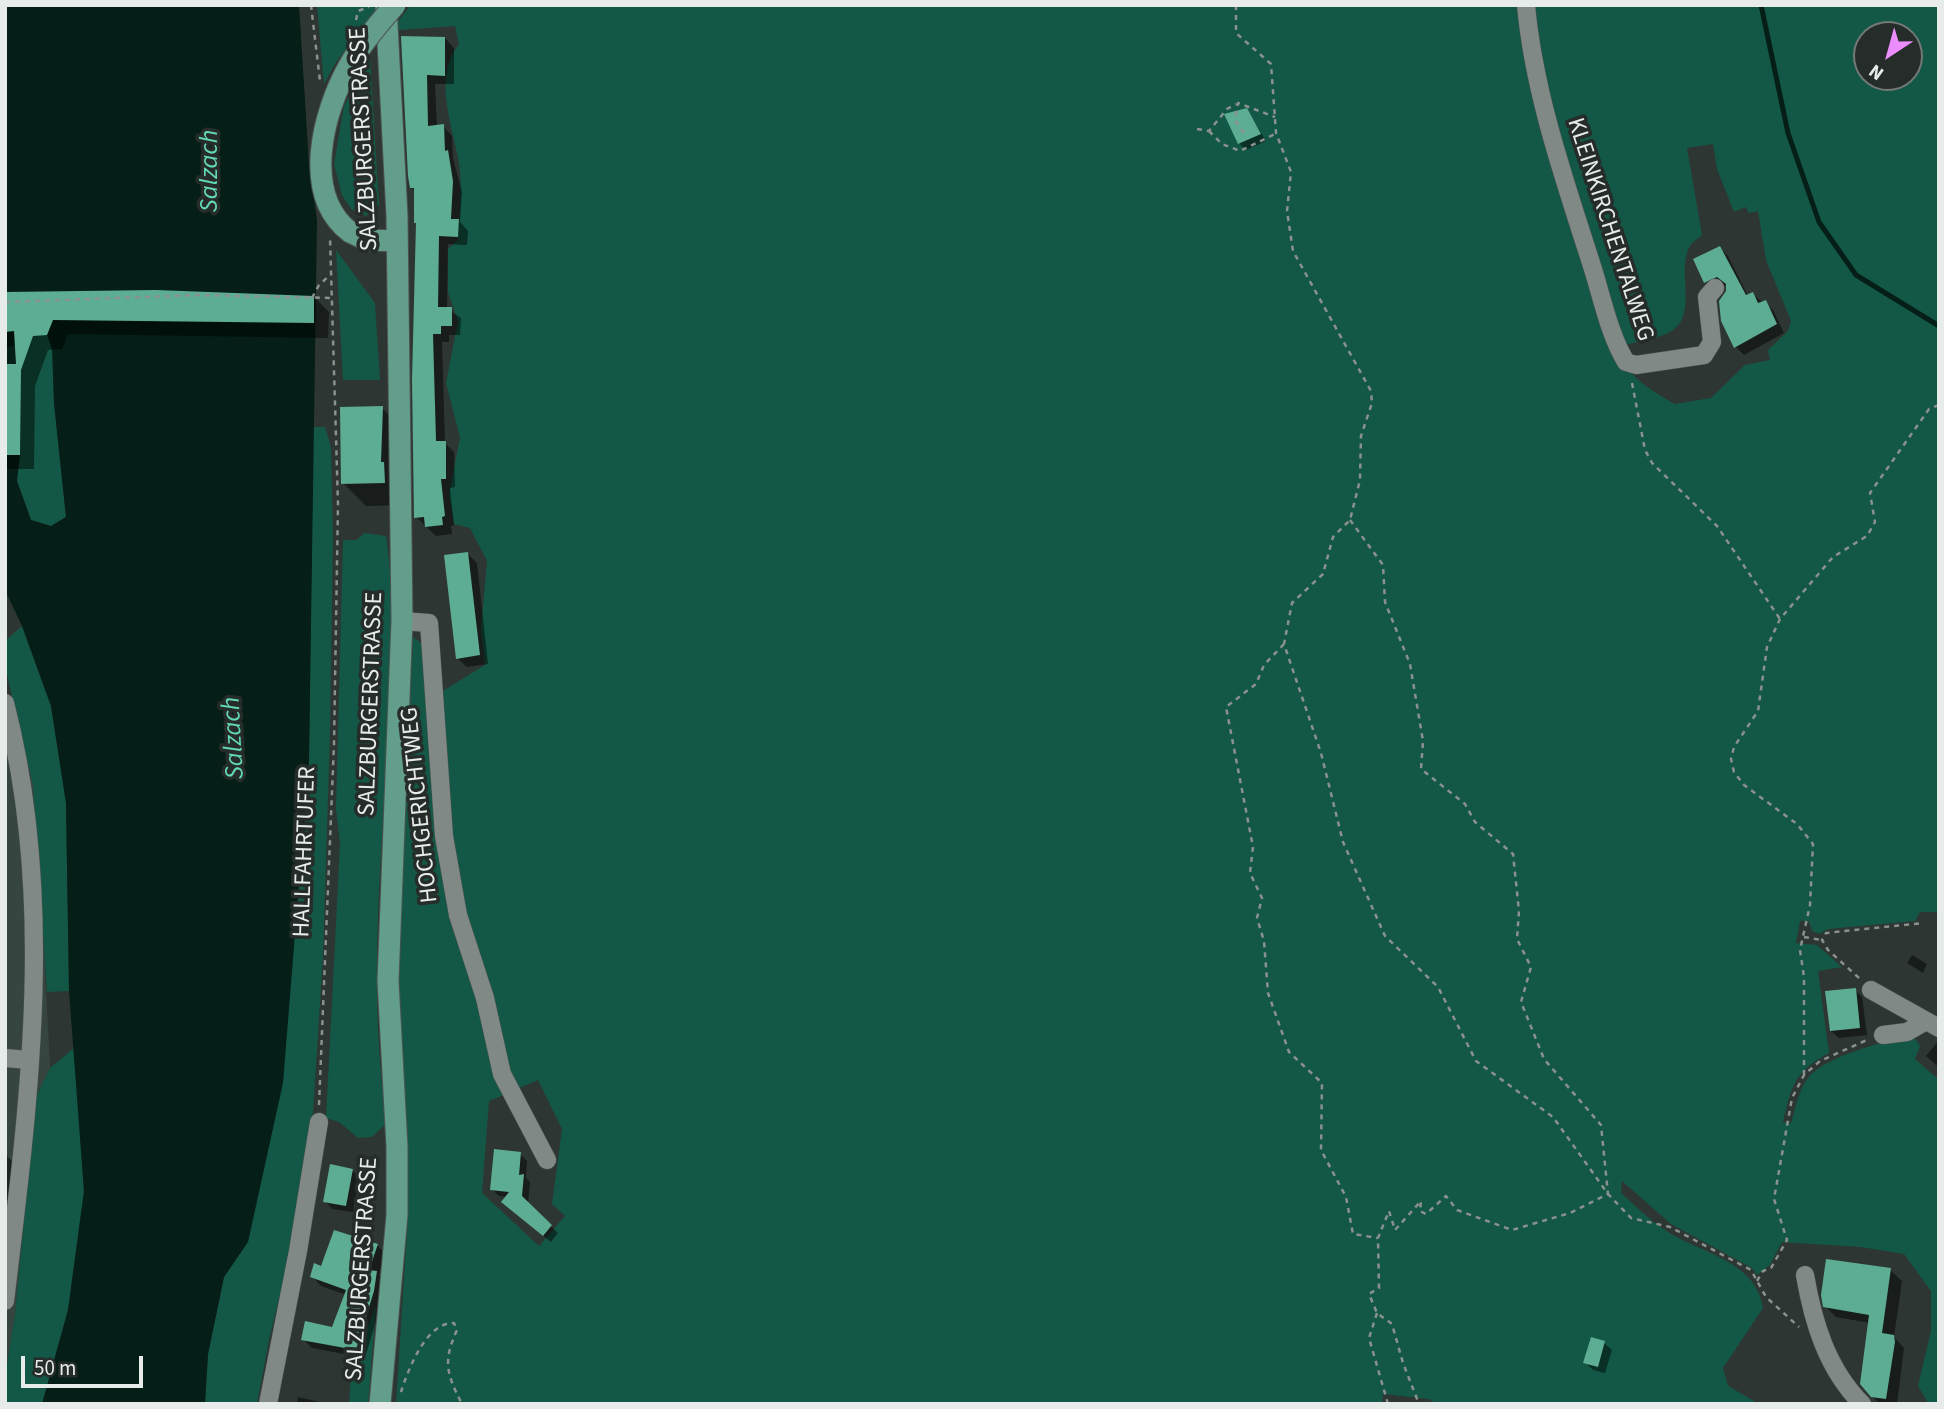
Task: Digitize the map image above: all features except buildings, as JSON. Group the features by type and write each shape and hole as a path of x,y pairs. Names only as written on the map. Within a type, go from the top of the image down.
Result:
{"main road":[{"name":"SALZBURGERSTRASSE","path":"380,1404 397,1215 397,1147 388,981 402,621 397,241 386,5"},
{"path":"395,5 350,64 337,90 325,131 321,163 324,187 334,215 350,232 367,240 397,241"}],"street":[{"name":"KLEINKIRCHENTALWEG","path":"1526,5 1533,58 1559,163 1621,354 1626,362 1636,365 1704,355 1712,342 1707,297 1714,288"},
{"name":"HOCHGERICHTWEG","path":"402,621 429,623 444,836 457,915 485,998 505,1082 547,1160"},
{"path":"5,703 20,759 31,852 36,986 5,1301"},
{"path":"1871,990 1932,1025"},
{"path":"1883,1035 1932,1025"},
{"path":"5,1058 29,1060"},
{"path":"268,1404 298,1251 319,1122"},
{"path":"1805,1275 1817,1335 1850,1392 1862,1404"}],"path":[{"path":"1236,5 1236,33 1271,64 1276,133 1291,172 1287,211 1293,251 1371,391 1371,403 1361,436 1360,480 1350,520 1333,537 1323,574 1292,603 1284,644 1321,753 1343,842 1385,936 1438,987 1476,1061 1553,1117 1608,1194 1631,1218 1670,1227 1751,1270 1766,1297 1784,1315 1810,1335 1817,1335"},
{"path":"1209,131 1227,109 1236,104 1246,104 1275,117"},
{"path":"1236,104 1235,120 1244,132"},
{"path":"1197,129 1209,131 1222,144 1240,151 1276,133"},
{"path":"5,302 199,295 312,298 319,285 330,275"},
{"name":"HALLFAHRTUFER","path":"312,298 332,298 338,504 335,706 319,1122"},
{"path":"1621,354 1633,387 1645,450 1658,471 1717,526 1780,619"},
{"path":"1804,1076 1804,977 1800,950 1813,882 1812,844 1797,824 1744,785 1734,772 1731,759 1734,747 1758,710 1768,647 1780,619 1833,557 1867,536 1875,522 1870,493 1929,409 1939,405"},
{"path":"1350,520 1382,565 1385,602 1410,664 1423,741 1421,769 1465,804 1475,822 1513,854 1519,911 1517,939 1531,967 1521,1002 1544,1059 1601,1125 1608,1194"},
{"path":"1284,644 1264,665 1256,684 1226,707 1252,847 1250,873 1262,898 1257,918 1264,942 1268,993 1289,1052 1322,1083 1321,1150 1346,1197 1353,1234 1378,1238"},
{"path":"1822,940 1826,933 1923,923"},
{"path":"1803,937 1822,940"},
{"path":"1822,940 1828,950 1871,990"},
{"path":"1757,1281 1763,1270 1771,1268 1787,1240 1774,1199 1776,1172 1792,1098 1804,1076 1830,1056 1883,1035"},
{"path":"1419,1404 1392,1324 1377,1313 1369,1294 1379,1288 1378,1238 1389,1211 1395,1230 1421,1201 1420,1211 1426,1214 1446,1196 1457,1210 1512,1230 1570,1213 1608,1194"},
{"path":"1377,1313 1369,1338 1388,1404"},
{"path":"401,1394 415,1355 426,1340 450,1322 457,1330 449,1346 447,1366 462,1404"}],"shaded area":[{"path":"22,725 33,785 39,848 50,1068 36,1097 15,1314 5,1378 5,730"}],"green space":[{"path":"317,5 375,5 375,12 336,62 324,84"},
{"path":"411,5 1939,5 1939,912 1920,912 1915,921 1828,929 1819,934 1812,931 1809,921 1800,921 1796,943 1817,945 1842,967 1818,971 1829,1053 1801,1073 1792,1089 1783,1122 1791,1123 1802,1088 1816,1070 1842,1056 1873,1045 1914,1037 1920,1046 1915,1059 1939,1080 1939,1404 1929,1404 1918,1386 1931,1331 1931,1291 1904,1254 1861,1247 1782,1242 1770,1265 1757,1275 1752,1268 1671,1224 1622,1181 1621,1193 1651,1220 1676,1237 1737,1268 1749,1278 1758,1292 1763,1308 1723,1368 1728,1386 1759,1404 1437,1404 1429,1399 1383,1394 1382,1404 396,1404 408,1215 397,1009 413,637 426,647 440,854 453,917 506,1094 489,1101 482,1193 539,1246 565,1216 552,1204 562,1129 538,1080 512,1091 454,880 448,844 445,752 438,694 485,665 481,629 487,561 470,528 454,524 449,494 460,438 446,383 458,321 448,292 448,249 458,240 461,183 446,87 451,58 459,44 455,26 399,30 398,21","holes":["1713,144 1717,169 1734,212 1746,207 1749,213 1758,211 1766,260 1791,321 1788,331 1768,350 1770,360 1745,365 1711,398 1675,404 1648,388 1626,367 1616,349 1667,334 1680,322 1686,302 1686,256 1691,245 1702,235 1687,148"]},
{"path":"370,58 379,205 366,216 351,209 342,195 334,164 344,106"},
{"path":"336,250 375,303 380,380 343,380"},
{"path":"33,334 47,335 53,349 54,403 66,517 51,526 31,520 17,481 21,370"},
{"path":"313,427 325,427 331,447 333,537 323,956 312,1129 290,1255 270,1335 257,1404 205,1404 208,1354 224,1277 248,1241 294,941 309,760"},
{"path":"365,533 386,536 391,593 391,678 377,943 378,1033 387,1123 372,1137 358,1138 339,1122 326,1118 340,844 336,808 343,540 356,540"},
{"path":"22,626 51,706 66,803 69,991 47,992 33,785 5,666 5,641"},
{"path":"74,1048 84,1192 68,1310 42,1404 5,1404 5,1378 15,1314 36,1097 50,1068"},
{"path":"376,1306 368,1404 349,1404 352,1364"}],"water":[{"name":"Salzach","path":"5,5 299,5 309,164 317,220 309,760 283,1083 248,1242 224,1277 208,1354 205,1404 42,1404 68,1310 84,1191 69,991 66,803 51,706 22,626 5,590 5,455 20,455 17,481 31,520 51,526 66,517 54,403 52,349 47,335 25,334 13,384 5,383"}],"waterway":[{"path":"1761,5 1788,133 1819,222 1856,275 1939,326"}]}
